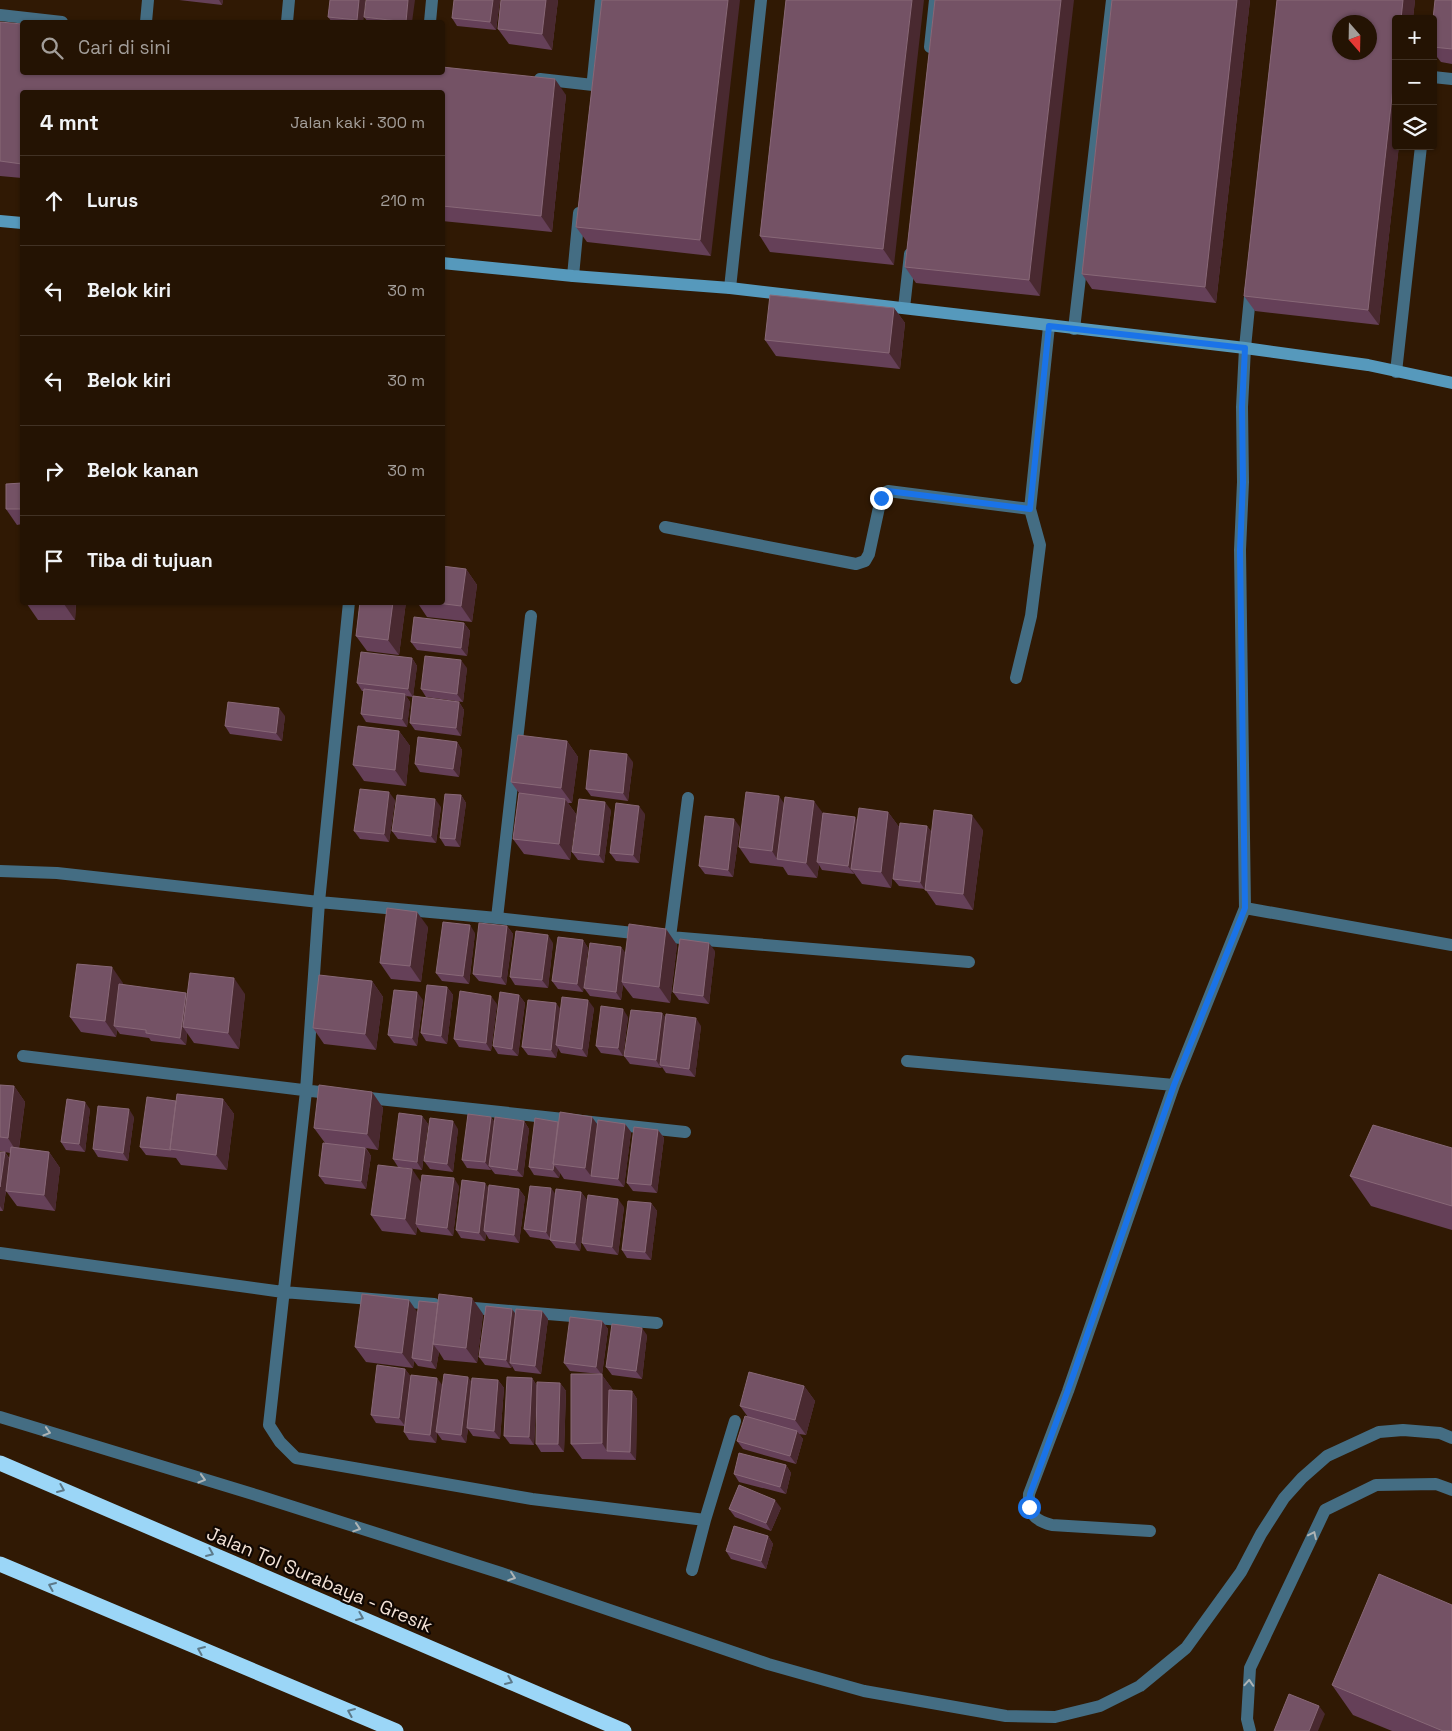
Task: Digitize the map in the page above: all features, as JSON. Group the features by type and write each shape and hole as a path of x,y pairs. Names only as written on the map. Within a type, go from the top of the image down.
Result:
{"highway":[{"name":"Jalan Tol Surabaya - Gresik","path":"0,1463 624,1731"},
{"path":"0,1564 396,1731"}],"street":[{"path":"146,20 148,0"},
{"path":"287,20 290,0"},
{"path":"430,20 432,0"},
{"path":"527,78 592,90 602,0"},
{"path":"730,288 761,0"},
{"path":"929,60 935,0"},
{"path":"1074,329 1112,0"},
{"path":"0,15 44,20"},
{"path":"1437,77 1452,79"},
{"path":"1396,372 1421,150"},
{"path":"573,276 581,199"},
{"path":"0,221 20,223"},
{"path":"904,308 911,239"},
{"path":"445,263 573,276 730,288 1245,348 1368,365 1452,383"},
{"path":"1150,1531 1052,1525 1042,1522 1034,1516 1029,1507 1030,1494 1174,1085 1245,908 1240,550 1243,482 1242,407 1245,348 1253,269"},
{"path":"1016,678 1031,616 1040,545 1030,509 1049,326"},
{"path":"665,528 856,564 865,561 869,554 881,498 888,491 1030,509"},
{"path":"348,605 319,902 306,1091 269,1425 280,1442 296,1458 532,1499 705,1520"},
{"path":"498,918 531,616"},
{"path":"670,937 688,798"},
{"path":"0,871 57,873 319,902 498,918 670,937 969,962"},
{"path":"1245,908 1452,945"},
{"path":"23,1056 306,1091 685,1132"},
{"path":"907,1061 1174,1085"},
{"path":"0,1253 283,1292 657,1322"},
{"path":"0,1417 473,1564 768,1664 864,1691 1006,1716 1055,1717 1100,1706 1140,1686 1186,1648 1241,1572 1261,1534 1284,1498 1302,1478 1327,1456 1379,1432 1402,1430 1440,1433 1452,1438"},
{"path":"692,1570 735,1422"},
{"path":"1250,1731 1247,1720 1250,1668 1324,1510 1376,1484 1436,1484 1452,1490"}],"building":[{"path":"330,0 359,0 357,20 328,17"},
{"path":"366,0 408,0 406,20 364,17"},
{"path":"454,0 493,0 490,22 452,18"},
{"path":"501,0 546,0 542,34 498,29"},
{"path":"602,0 728,0 700,240 576,227"},
{"path":"786,0 912,0 883,249 760,236"},
{"path":"935,0 1061,0 1029,280 905,267"},
{"path":"1112,0 1237,0 1205,287 1082,274"},
{"path":"1277,0 1403,0 1401,15 1392,15 1392,97 1368,310 1244,296"},
{"path":"1435,0 1452,0 1452,49 1437,47 1437,15 1433,15"},
{"path":"0,22 20,24 20,75 445,75 445,67 555,79 541,216 445,206 445,90 20,90 20,164 0,161"},
{"path":"770,295 894,308 889,353 765,340"},
{"path":"20,483 20,509 6,509 6,484"},
{"path":"445,566 466,569 461,606 445,604"},
{"path":"360,605 393,605 388,640 356,636"},
{"path":"414,617 464,623 461,648 411,642"},
{"path":"361,652 412,658 408,689 357,683"},
{"path":"425,656 461,660 457,694 421,689"},
{"path":"364,689 405,694 402,719 361,714"},
{"path":"413,696 459,702 456,728 410,723"},
{"path":"228,702 279,708 276,733 225,726"},
{"path":"358,726 399,731 395,770 353,765"},
{"path":"518,735 567,741 561,788 511,782"},
{"path":"418,737 457,742 453,769 415,764"},
{"path":"590,750 627,754 623,793 586,789"},
{"path":"360,789 389,792 384,834 354,831"},
{"path":"746,792 779,796 772,851 739,847"},
{"path":"519,793 565,799 559,844 513,839"},
{"path":"445,794 461,795 455,839 440,838"},
{"path":"397,795 435,799 431,836 392,831"},
{"path":"785,797 814,801 806,863 777,859"},
{"path":"579,799 605,802 599,855 572,852"},
{"path":"616,803 639,806 633,855 610,853"},
{"path":"859,808 888,812 881,872 851,869"},
{"path":"934,810 972,815 963,894 925,890"},
{"path":"823,813 855,817 848,866 817,862"},
{"path":"705,816 734,819 728,870 699,866"},
{"path":"900,823 927,826 920,882 893,879"},
{"path":"387,908 417,912 410,966 380,963"},
{"path":"443,922 470,925 463,976 436,973"},
{"path":"479,923 507,926 501,977 473,974"},
{"path":"629,924 666,929 659,987 622,982"},
{"path":"516,931 548,935 542,980 510,977"},
{"path":"558,937 583,940 577,984 552,981"},
{"path":"680,939 709,943 703,996 673,992"},
{"path":"590,943 621,947 616,992 584,988"},
{"path":"77,964 112,967 105,1021 70,1017"},
{"path":"190,973 234,978 228,1033 183,1027"},
{"path":"319,975 372,981 365,1034 313,1028"},
{"path":"119,984 186,993 180,1038 146,1033 146,1030 114,1026"},
{"path":"427,985 447,987 441,1036 421,1033"},
{"path":"394,990 417,992 412,1038 388,1035"},
{"path":"460,991 491,996 486,1043 454,1039"},
{"path":"500,992 519,995 512,1049 493,1046"},
{"path":"562,997 588,1000 582,1049 556,1045"},
{"path":"528,1000 556,1003 551,1050 522,1047"},
{"path":"601,1006 623,1009 618,1048 596,1046"},
{"path":"631,1010 662,1013 656,1060 624,1056"},
{"path":"666,1014 696,1018 689,1069 660,1065"},
{"path":"0,1085 14,1086 8,1138 0,1137"},
{"path":"319,1085 372,1092 367,1134 314,1128"},
{"path":"177,1094 223,1099 216,1155 170,1149"},
{"path":"147,1097 176,1101 171,1150 140,1147"},
{"path":"67,1099 85,1102 79,1144 61,1142"},
{"path":"98,1106 129,1109 123,1153 93,1149"},
{"path":"560,1112 592,1117 585,1168 553,1164"},
{"path":"399,1113 422,1116 417,1162 393,1159"},
{"path":"468,1114 491,1117 485,1162 462,1160"},
{"path":"495,1117 524,1121 517,1170 489,1166"},
{"path":"430,1118 453,1121 447,1164 424,1161"},
{"path":"535,1118 558,1122 553,1170 529,1167"},
{"path":"598,1120 625,1124 618,1179 591,1176"},
{"path":"1373,1125 1452,1148 1452,1206 1350,1176"},
{"path":"634,1127 658,1130 651,1185 627,1183"},
{"path":"323,1143 365,1148 361,1181 319,1176"},
{"path":"11,1147 49,1152 44,1195 6,1191"},
{"path":"0,1152 5,1152 0,1187"},
{"path":"378,1165 412,1169 405,1219 371,1215"},
{"path":"422,1175 454,1178 447,1228 416,1224"},
{"path":"462,1180 485,1183 479,1233 456,1230"},
{"path":"489,1185 519,1189 514,1235 484,1231"},
{"path":"530,1186 551,1188 546,1232 524,1229"},
{"path":"556,1189 581,1192 575,1243 550,1240"},
{"path":"588,1195 618,1199 612,1247 582,1243"},
{"path":"628,1201 651,1203 645,1252 622,1250"},
{"path":"362,1294 409,1300 402,1353 355,1347"},
{"path":"439,1294 472,1298 466,1348 433,1344"},
{"path":"419,1301 438,1303 431,1361 412,1358"},
{"path":"486,1306 512,1309 506,1360 479,1357"},
{"path":"516,1309 542,1311 535,1366 510,1363"},
{"path":"570,1317 602,1321 596,1367 564,1363"},
{"path":"612,1324 642,1328 636,1371 606,1367"},
{"path":"377,1365 405,1369 399,1418 371,1415"},
{"path":"749,1372 804,1386 795,1420 740,1406"},
{"path":"444,1374 468,1377 461,1435 436,1432"},
{"path":"571,1374 602,1374 602,1443 571,1444"},
{"path":"411,1375 437,1378 430,1435 404,1432"},
{"path":"507,1377 532,1378 529,1437 504,1436"},
{"path":"472,1378 498,1380 494,1431 467,1428"},
{"path":"537,1382 560,1383 558,1444 536,1444"},
{"path":"609,1390 632,1391 630,1452 607,1451"},
{"path":"745,1416 797,1431 790,1456 737,1441"},
{"path":"739,1453 786,1465 780,1487 734,1474"},
{"path":"739,1485 775,1500 766,1523 729,1509"},
{"path":"734,1526 768,1536 761,1561 726,1551"},
{"path":"1379,1574 1452,1605 1452,1731 1443,1731 1332,1685"},
{"path":"1289,1694 1319,1706 1309,1731 1274,1731"}],"route":[{"path":"881,498 888,491 1030,509 1049,326 1245,348 1242,407 1243,482 1240,550 1245,908 1167,1104 1030,1494 1029,1507"}]}
